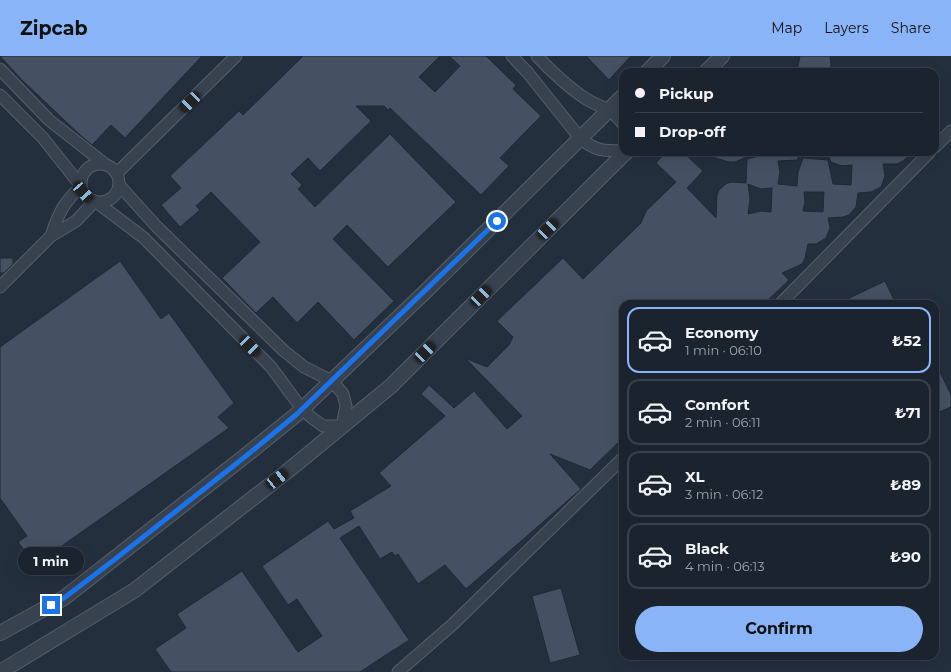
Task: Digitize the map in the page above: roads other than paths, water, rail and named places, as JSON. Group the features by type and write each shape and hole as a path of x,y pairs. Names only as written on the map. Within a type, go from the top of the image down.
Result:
{"street":[{"path":"117,173 236,56"},
{"path":"512,56 528,72 580,138 590,147 603,151 619,152"},
{"path":"537,56 557,76 584,98 609,109 619,118"},
{"path":"651,68 663,56"},
{"path":"710,68 722,56"},
{"path":"0,69 49,120 105,164 111,166 117,173 120,186 157,227 283,350 304,366 332,381 343,394 346,406 342,426"},
{"path":"0,95 43,138 81,186"},
{"path":"0,632 64,598 246,456 302,409 619,100"},
{"path":"939,143 951,131"},
{"path":"0,672 135,590 391,386 620,156"},
{"path":"784,300 926,156"},
{"path":"105,164 92,165 87,169 81,179 83,192 149,243 271,368 302,409 322,426 342,426"},
{"path":"51,236 66,200 81,186"},
{"path":"0,287 51,236 76,221 95,202 110,200 118,192 120,186"},
{"path":"398,672 452,625 619,462"}]}
